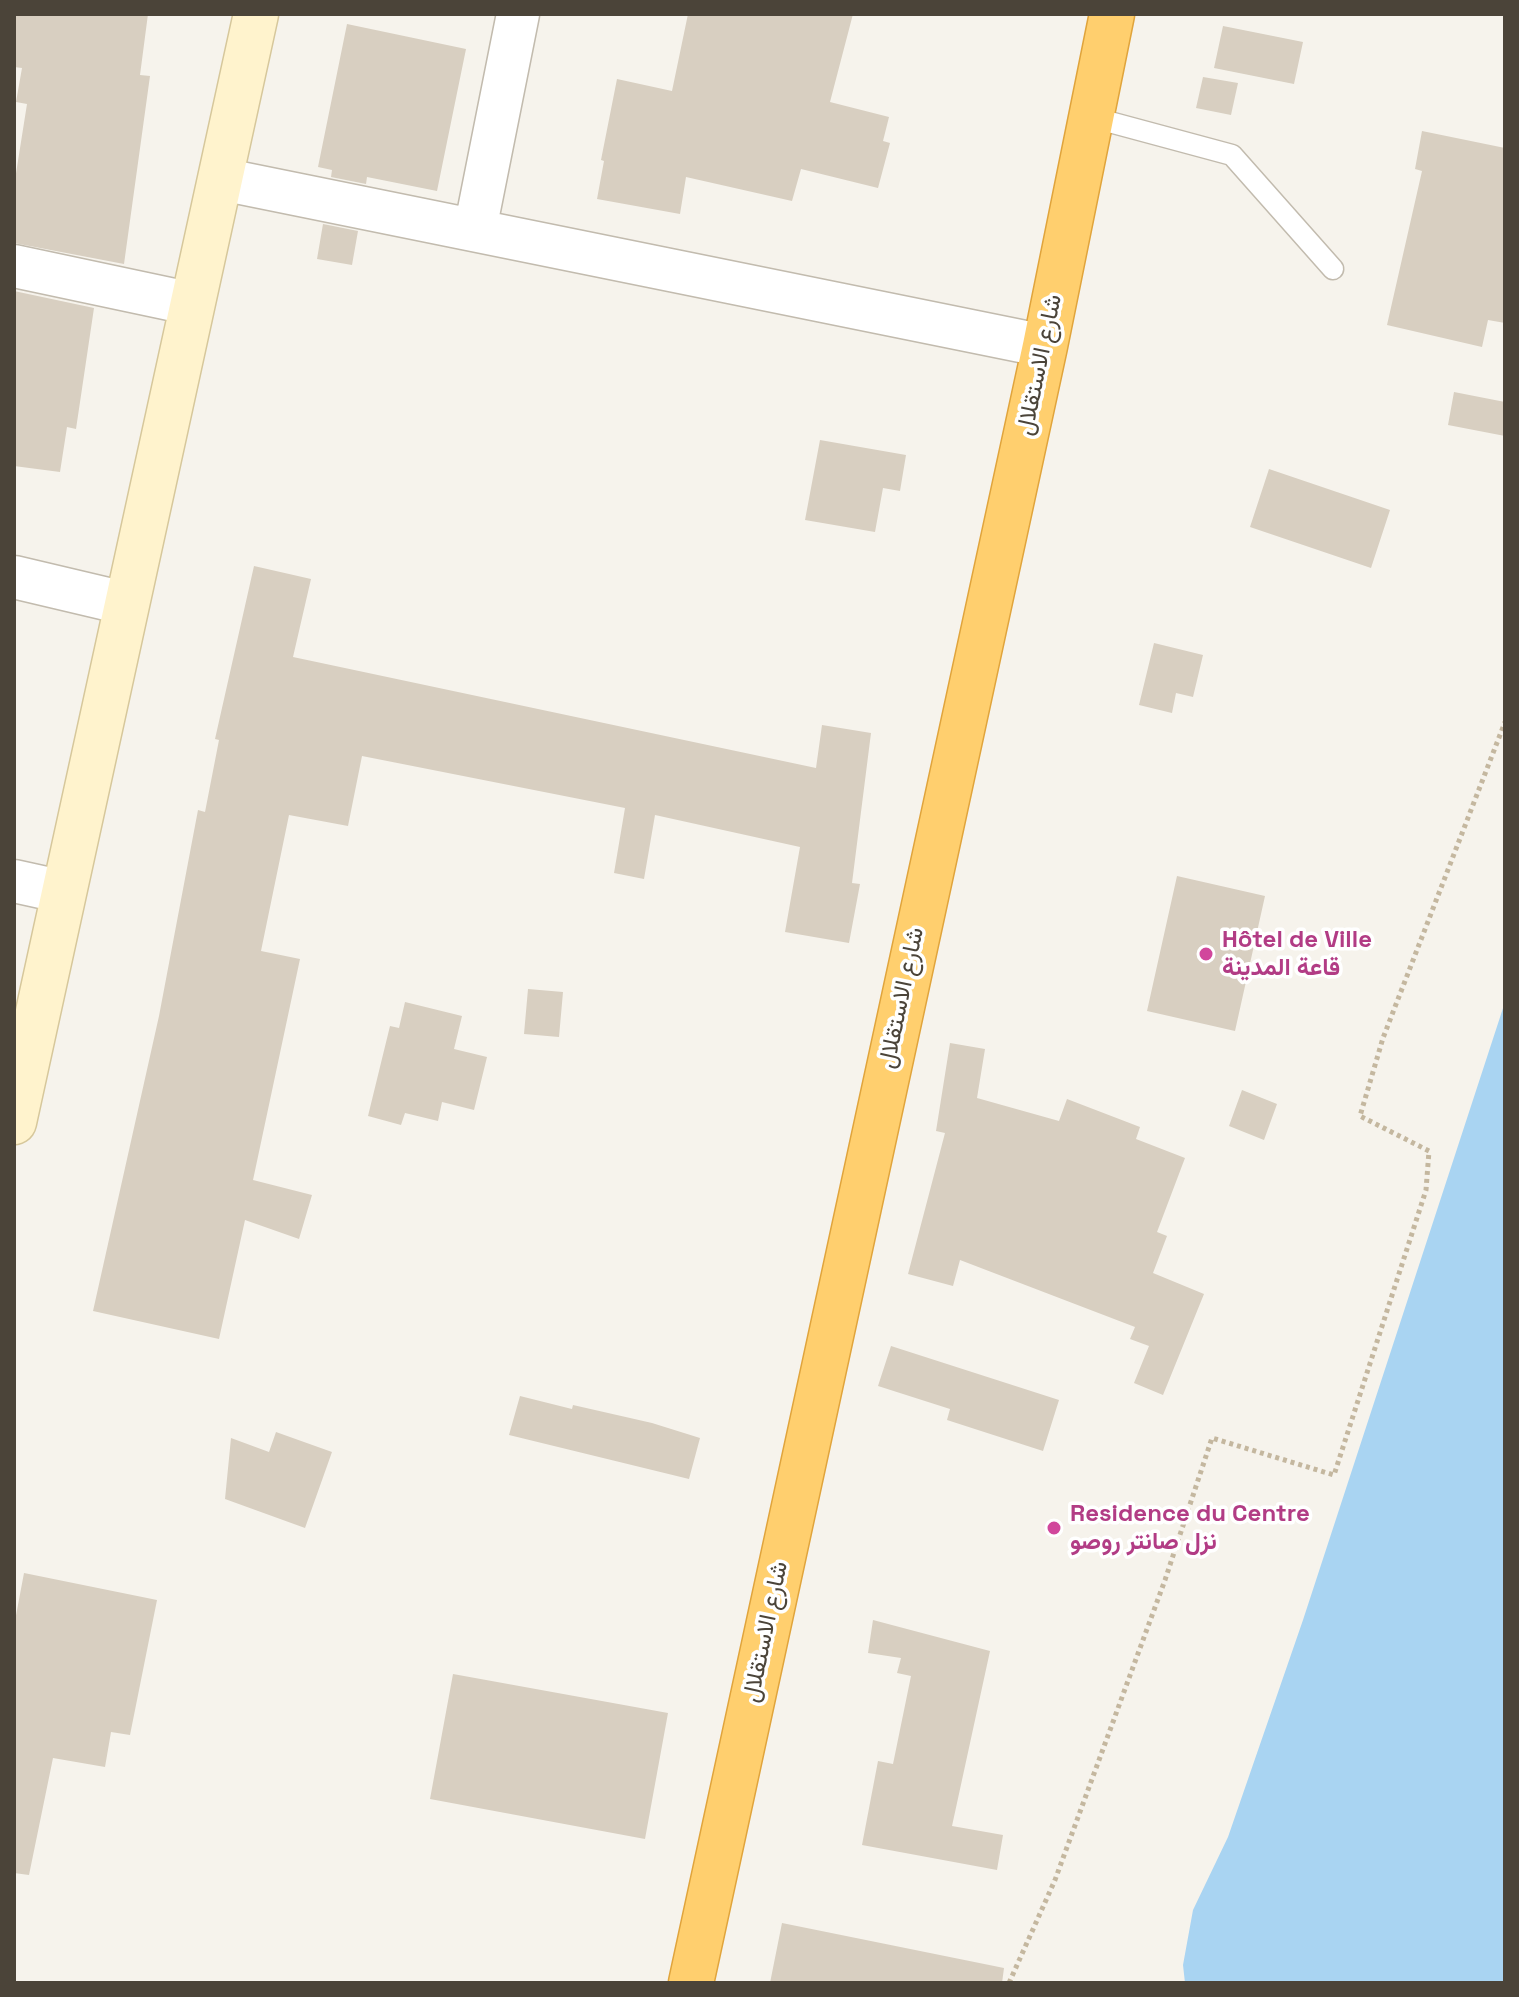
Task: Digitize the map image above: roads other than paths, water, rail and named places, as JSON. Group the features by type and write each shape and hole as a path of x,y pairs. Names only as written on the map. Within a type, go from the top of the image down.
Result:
{"highway":[{"name":"شارع الاستقلال","path":"691,1983 1045,346 1112,14"}],"street":[{"path":"14,1122 124,603 256,14"},
{"path":"475,230 518,14"},
{"path":"221,179 1045,346"},
{"path":"14,266 193,304"},
{"path":"14,577 124,603"},
{"path":"14,881 64,892"}],"lane":[{"path":"1091,117 1232,155 1333,269"}],"water":[{"path":"1505,1002 1505,1983 1185,1983 1183,1965 1193,1910 1228,1837 1303,1620"}],"place":[{"name":"Hôtel de Ville قاعة المدينة","path":"1206,954"},
{"name":"Residence du Centre نزل صانتر روصو","path":"1054,1528"}]}
